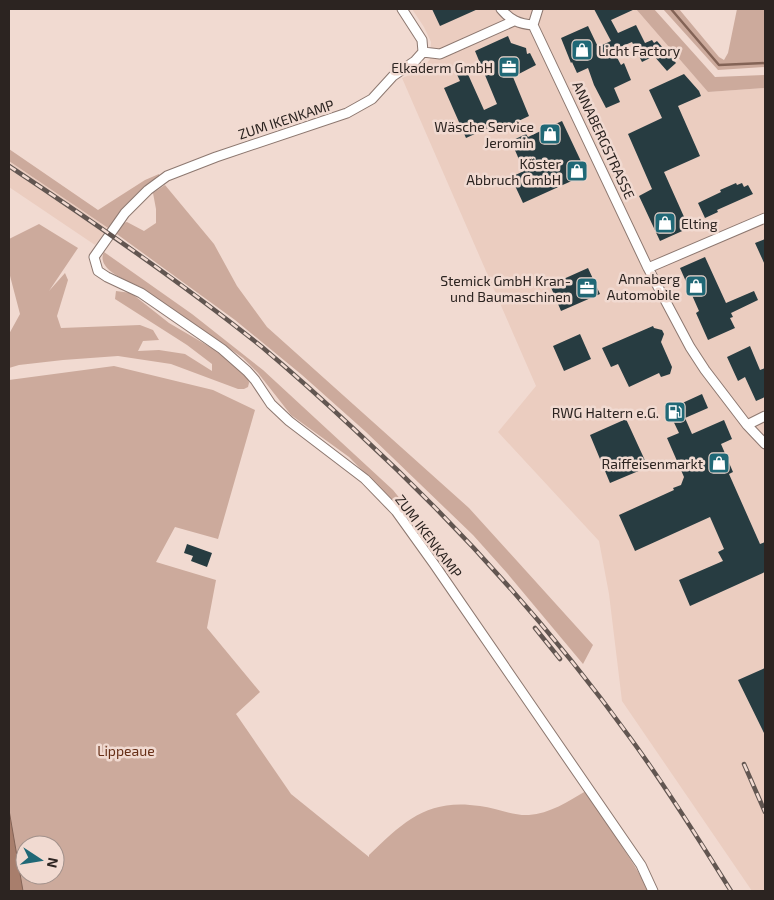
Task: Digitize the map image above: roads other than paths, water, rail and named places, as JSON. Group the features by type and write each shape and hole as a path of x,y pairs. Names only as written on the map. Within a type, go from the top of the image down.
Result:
{"street":[{"path":"402,9 422,40 423,52 440,54 514,21"},
{"path":"501,9 514,21 533,25 538,9"},
{"name":"ANNABERGSTRASSE","path":"533,25 648,268 690,347 747,425 765,444"},
{"name":"ZUM IKENKAMP","path":"423,52 415,61 392,76 372,99 347,113 216,157 167,176 148,190 125,213 99,249 94,256 98,272 141,293 222,349 247,371 271,404 365,480 396,511 641,866 653,891"},
{"path":"648,268 765,218"},
{"path":"747,425 765,416"}],"waterway":[{"path":"671,9 719,65 765,63"}],"railway":[{"path":"9,166 200,299 262,347 344,420 430,502 501,578 600,697 683,814 731,891"},
{"path":"535,628 560,659"},
{"path":"744,764 765,812"}],"place":[{"name":"Licht Factory","path":"582,50"},
{"name":"Elkaderm GmbH","path":"509,67"},
{"name":"Wäsche Service Jeromin","path":"550,134"},
{"name":"Köster Abbruch GmbH","path":"577,171"},
{"name":"Elting","path":"665,223"},
{"name":"Annaberg Automobile","path":"696,286"},
{"name":"Stemick GmbH Kran- und Baumaschinen","path":"587,288"},
{"name":"RWG Haltern e.G.","path":"675,412"},
{"name":"Raiffeisenmarkt","path":"719,463"}],"park label":[{"name":"Lippeaue","path":"126,750"}]}
